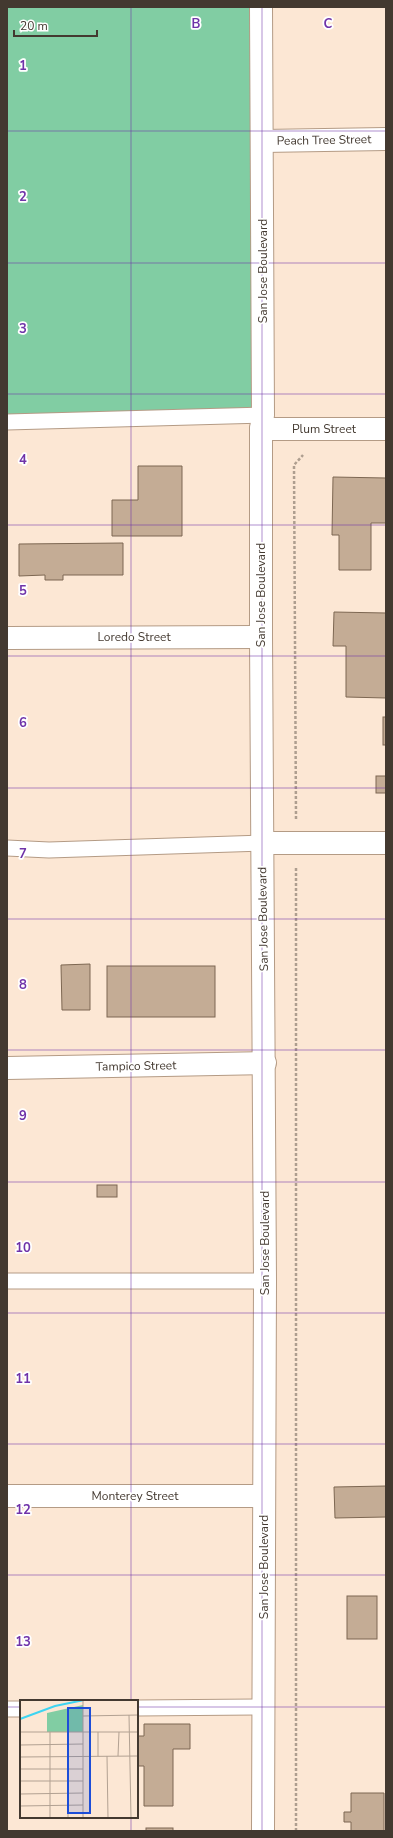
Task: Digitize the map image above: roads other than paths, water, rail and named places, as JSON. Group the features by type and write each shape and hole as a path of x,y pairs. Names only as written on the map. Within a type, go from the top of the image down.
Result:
{"street":[{"name":"San Jose Boulevard","path":"261,7 263,141 261,637 265,1281 265,1707 263,1831"},
{"name":"Peach Tree Street","path":"263,141 386,140"},
{"name":"Plum Street","path":"262,422 386,429"},
{"name":"Loredo Street","path":"7,638 261,637"},
{"path":"262,843 386,843"},
{"name":"Tampico Street","path":"7,1068 264,1063"},
{"name":"Monterey Street","path":"7,1496 264,1496"}],"lane":[{"path":"7,422 262,422"},
{"path":"7,848 49,850 262,843"},
{"path":"7,1281 265,1281"},
{"path":"138,1708 265,1707"},
{"path":"7,1709 20,1709"}]}
